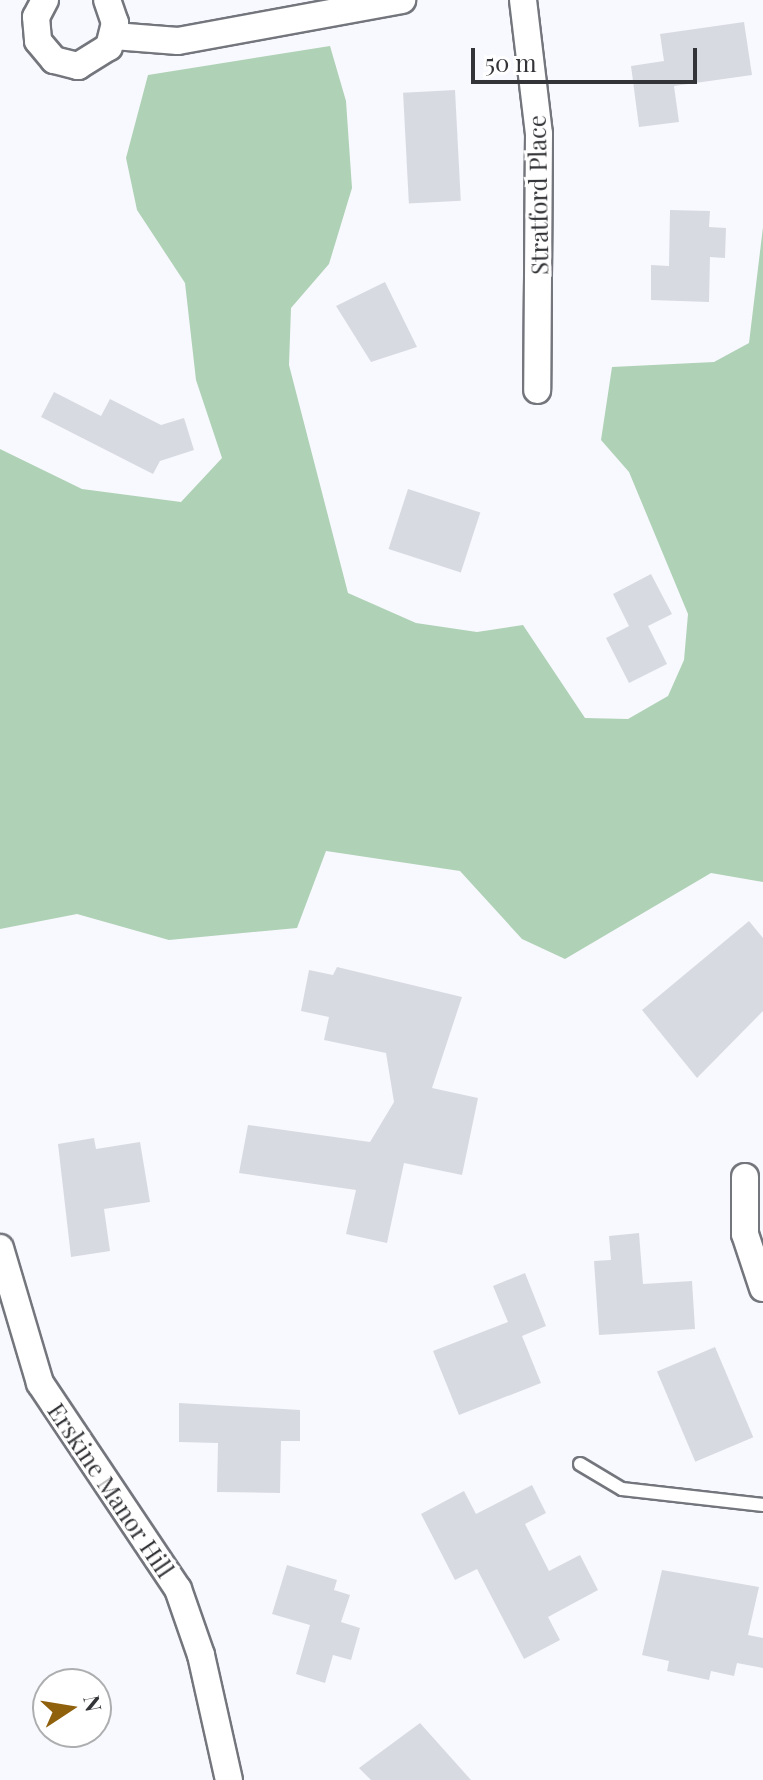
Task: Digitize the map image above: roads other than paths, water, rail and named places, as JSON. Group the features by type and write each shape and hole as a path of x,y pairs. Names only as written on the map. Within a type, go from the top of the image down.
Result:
{"street":[{"path":"45,0 35,29 54,60 90,63 114,36"},
{"path":"107,0 114,36"},
{"path":"114,36 178,41 402,0"},
{"name":"Stratford Place","path":"523,0 539,134 537,390"},
{"path":"745,1177 745,1234 763,1288"},
{"name":"Erskine Manor Hill","path":"0,1248 40,1383 178,1589 201,1655 229,1780"}],"lane":[{"path":"580,1464 622,1489 763,1505"}]}
